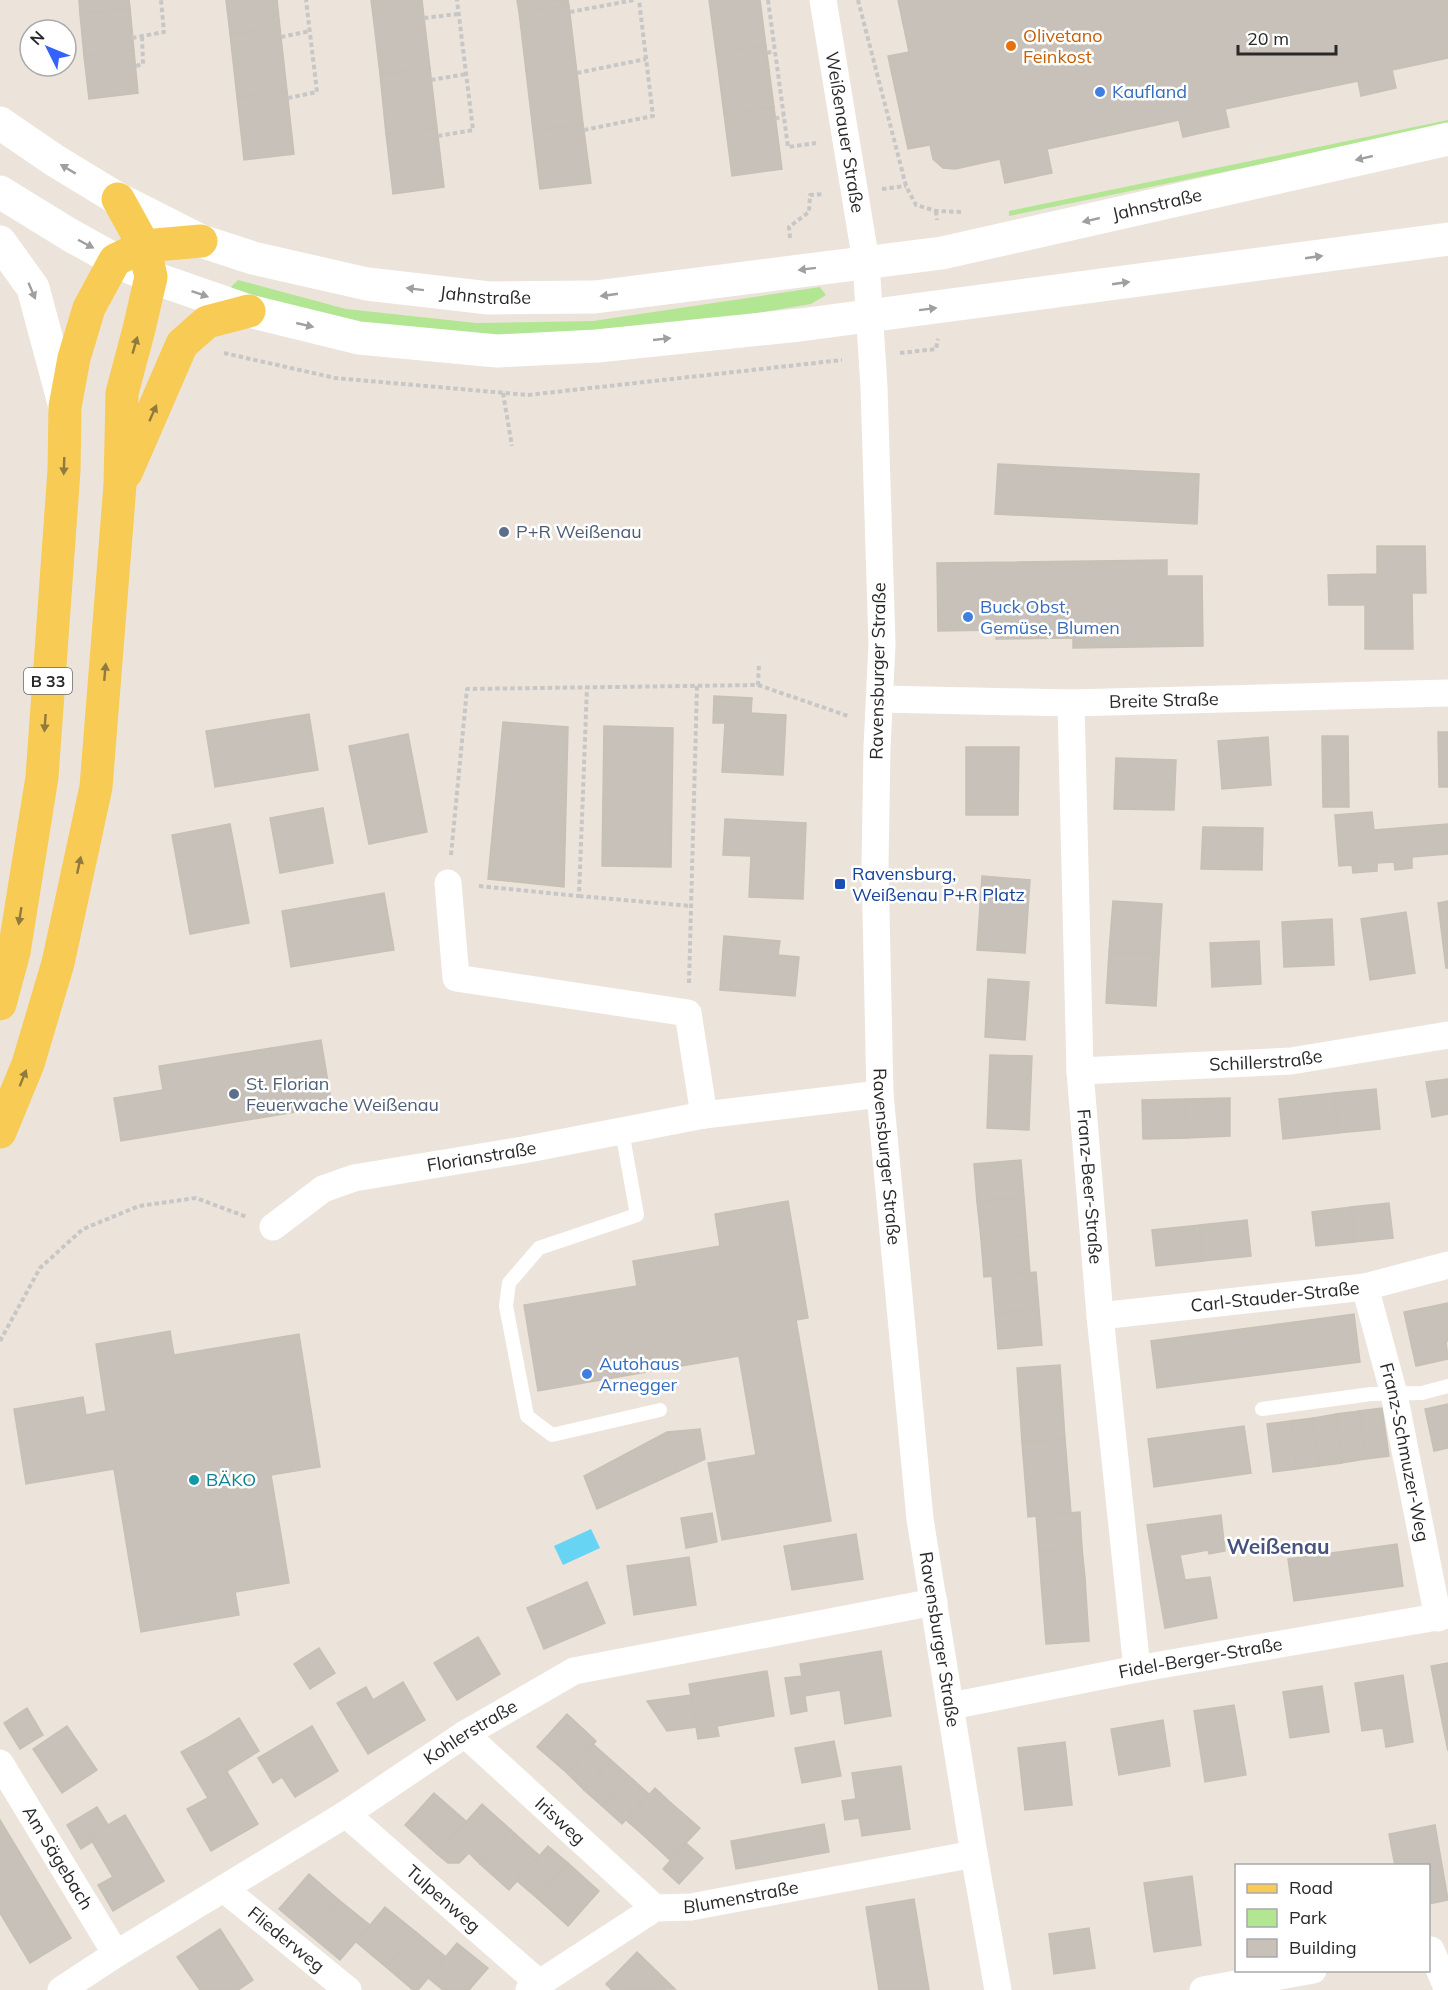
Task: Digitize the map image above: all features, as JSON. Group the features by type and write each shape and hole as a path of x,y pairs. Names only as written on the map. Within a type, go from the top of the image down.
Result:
{"main road":[{"name":"Jahnstraße","path":"0,123 54,160 118,199 201,241 253,258 367,284 489,298 595,297 956,250 1448,140"},
{"path":"0,192 115,260 148,262 249,311 359,338 497,351 597,346 870,316 1448,239"},
{"name":"Jahnstraße","path":"118,199 148,262"},
{"path":"148,262 201,241"},
{"name":"B 33","path":"0,242 33,288 65,407"},
{"name":"B 33","path":"0,1004 14,952 42,777 63,482 65,407 74,357 88,308 115,260"},
{"path":"0,1132 28,1064 58,963 96,787 120,485 122,393 140,329 148,262"},
{"path":"120,485 182,344 207,322 249,311"}],"street":[{"name":"Weißenauer Straße","path":"823,0 866,262"},
{"path":"866,262 870,316"},
{"name":"Ravensburger Straße","path":"870,316 882,644 875,865 880,1094 920,1519 998,1990"},
{"name":"Breite Straße","path":"880,699 1071,703 1448,693"},
{"name":"Franz-Beer-Straße","path":"1071,703 1080,1071 1100,1316 1137,1669"},
{"path":"448,883 456,978 688,1013 704,1115"},
{"name":"Schillerstraße","path":"1080,1071 1291,1061 1448,1035"},
{"name":"Florianstraße","path":"273,1227 322,1189 354,1178 704,1115 880,1094"},
{"name":"Carl-Stauder-Straße","path":"1100,1316 1365,1287 1448,1265"},
{"name":"Franz-Schmuzer-Weg","path":"1365,1287 1394,1394 1443,1616"},
{"name":"Kohlerstraße","path":"61,1990 346,1814 465,1734 574,1671 934,1602"},
{"name":"Fidel-Berger-Straße","path":"951,1706 1137,1669 1443,1616"},
{"name":"Irisweg","path":"465,1734 655,1908"},
{"name":"Am Sägebach","path":"0,1762 116,1954"},
{"name":"Tulpenweg","path":"346,1814 534,1987"},
{"name":"Blumenstraße","path":"655,1908 691,1907 974,1854"},
{"name":"Fliederweg","path":"224,1889 348,1990"},
{"path":"534,1987 655,1908"},
{"path":"1436,1948 1448,1990"},
{"path":"1203,1990 1307,1972"}],"lane":[{"path":"622,1131 637,1215 539,1248 509,1283 506,1306 527,1416 552,1435 660,1410"},
{"path":"1262,1409 1371,1394 1422,1393 1448,1386"}],"path":[{"path":"132,38 164,32 161,0"},
{"path":"288,98 317,92 306,0"},
{"path":"438,136 473,130 457,0"},
{"path":"570,12 636,0 653,116 584,130"},
{"path":"768,0 788,147 845,138"},
{"path":"858,0 906,186 916,205 936,211 971,212"},
{"path":"424,18 459,14"},
{"path":"281,37 309,31"},
{"path":"136,66 143,64 142,36"},
{"path":"767,53 774,51"},
{"path":"577,73 646,59"},
{"path":"431,80 466,74"},
{"path":"775,119 783,116"},
{"path":"789,227 809,212 810,195"},
{"path":"182,344 335,378 528,395 872,356"},
{"path":"503,393 512,446"},
{"path":"758,685 759,664"},
{"path":"691,906 448,883 466,688 758,685 878,726"},
{"path":"688,1013 697,686"},
{"path":"579,896 587,687"},
{"path":"0,1341 40,1268 83,1229 139,1206 196,1198 273,1227"}],"green space":[{"path":"1448,120 1448,126 1009,216 1009,211"},
{"path":"238,280 346,309 476,323 593,321 820,287 826,295 811,304 739,316 550,334 476,336 371,325 228,290"}],"water":[{"path":"591,1529 600,1548 563,1565 554,1546"}],"building":[{"path":"79,0 129,0 130,8 80,14"},
{"path":"226,0 277,0 280,28 230,34"},
{"path":"371,0 422,0 423,9 373,15"},
{"path":"517,0 568,0 569,6 519,12"},
{"path":"709,0 760,0 766,46 716,52"},
{"name":"Kaufland","path":"898,0 1448,0 1448,58 1392,70 1396,88 1361,96 1358,81 1225,109 1229,127 1183,137 1179,120 1047,149 1052,173 1005,183 1000,159 955,169 943,168 933,159 930,145 908,149 888,56 909,52"},
{"path":"569,6 576,65 526,71 519,12"},
{"path":"130,8 134,51 84,56 80,14"},
{"path":"423,9 430,68 380,74 373,15"},
{"path":"280,28 287,91 237,97 230,34"},
{"path":"766,46 774,107 724,114 716,52"},
{"path":"134,51 138,93 89,99 84,56"},
{"path":"576,65 583,124 533,131 526,71"},
{"path":"430,68 437,128 386,134 380,74"},
{"path":"287,91 294,154 244,160 237,97"},
{"path":"774,107 782,169 732,176 724,114"},
{"path":"583,124 591,183 540,189 533,131"},
{"path":"437,128 444,187 393,194 386,134"},
{"path":"998,464 1199,474 1197,524 995,514"},
{"path":"1377,546 1425,546 1426,593 1412,593 1413,649 1365,649 1365,605 1329,605 1328,575 1377,574"},
{"path":"1167,560 1167,576 1202,576 1203,646 1073,648 1073,638 996,639 997,630 938,631 937,563"},
{"path":"714,696 752,698 751,713 786,715 783,775 722,772 725,723 713,723"},
{"path":"309,714 318,770 215,787 206,731"},
{"path":"503,722 568,727 564,887 488,879"},
{"path":"604,726 673,728 671,867 602,866"},
{"path":"1438,732 1448,732 1448,787 1439,787"},
{"path":"408,734 427,832 369,844 349,746"},
{"path":"1322,736 1348,736 1349,807 1323,807"},
{"path":"1268,737 1271,785 1222,789 1218,741"},
{"path":"966,747 1019,747 1018,815 966,815"},
{"path":"1116,758 1176,760 1174,810 1114,809"},
{"path":"323,808 333,863 280,873 270,818"},
{"path":"1372,812 1374,830 1448,824 1448,854 1412,857 1412,868 1395,870 1394,862 1377,863 1377,871 1353,873 1352,865 1339,866 1335,815"},
{"path":"725,819 806,823 803,899 749,897 751,856 723,855"},
{"path":"230,824 249,923 190,934 172,835"},
{"path":"1203,827 1263,828 1262,870 1201,869"},
{"path":"982,876 1030,880 1025,953 977,950"},
{"path":"384,893 394,950 291,967 282,911"},
{"path":"1113,901 1162,904 1159,954 1109,952"},
{"path":"1448,901 1448,968 1446,968 1438,903"},
{"path":"1406,912 1415,973 1370,980 1361,919"},
{"path":"1332,919 1334,965 1284,967 1282,922"},
{"path":"724,936 780,941 778,955 799,957 795,996 720,990"},
{"path":"1259,941 1261,984 1212,987 1210,943"},
{"path":"1109,952 1159,954 1156,1006 1106,1003"},
{"path":"988,979 1029,982 1025,1040 985,1037"},
{"name":"St. Florian Feuerwache Weißenau","path":"321,1040 332,1106 121,1141 114,1098 163,1090 159,1066"},
{"path":"990,1055 1032,1056 1029,1130 987,1128"},
{"path":"1448,1079 1448,1114 1432,1117 1426,1082"},
{"path":"1376,1089 1380,1129 1338,1133 1334,1093"},
{"path":"1334,1093 1338,1133 1283,1139 1279,1099"},
{"path":"1230,1098 1230,1136 1187,1138 1186,1099"},
{"path":"1186,1099 1187,1138 1143,1139 1142,1100"},
{"path":"1021,1160 1024,1197 977,1202 974,1164"},
{"path":"1024,1197 1027,1235 981,1239 977,1202"},
{"name":"Autohaus Arnegger","path":"788,1201 808,1318 796,1320 831,1521 722,1540 708,1463 756,1455 739,1356 538,1391 524,1305 637,1286 633,1261 720,1246 715,1214"},
{"path":"1389,1203 1393,1238 1354,1242 1351,1207"},
{"path":"1351,1207 1354,1242 1316,1246 1312,1212"},
{"path":"1247,1220 1251,1256 1203,1261 1200,1225"},
{"path":"1200,1225 1203,1261 1156,1266 1152,1230"},
{"path":"1027,1235 1030,1273 984,1277 981,1239"},
{"path":"1036,1272 1039,1309 995,1313 992,1276"},
{"path":"1448,1303 1448,1341 1446,1341 1448,1359 1416,1366 1404,1312"},
{"path":"1039,1309 1042,1345 998,1349 995,1313"},
{"path":"1354,1314 1360,1362 1157,1388 1151,1341"},
{"name":"BÄKO","path":"170,1331 174,1355 299,1334 320,1467 271,1475 289,1583 235,1592 239,1615 141,1632 114,1469 26,1484 14,1409 83,1397 86,1415 106,1411 96,1344"},
{"path":"1060,1365 1065,1439 1022,1442 1017,1368"},
{"path":"1448,1404 1448,1448 1434,1451 1425,1409"},
{"path":"1382,1408 1389,1456 1366,1459 1359,1411"},
{"path":"1359,1411 1366,1459 1342,1463 1336,1414"},
{"path":"1336,1414 1342,1463 1319,1466 1313,1418"},
{"path":"1313,1418 1319,1466 1296,1469 1290,1421"},
{"path":"1290,1421 1296,1469 1273,1472 1267,1424"},
{"path":"1244,1426 1251,1473 1154,1487 1148,1439"},
{"path":"700,1429 705,1459 597,1509 584,1476 667,1432"},
{"path":"1065,1439 1071,1513 1028,1517 1022,1442"},
{"path":"1080,1512 1082,1548 1039,1552 1036,1515"},
{"path":"712,1513 717,1542 686,1548 681,1518"},
{"path":"1221,1515 1225,1551 1209,1554 1208,1550 1180,1555 1185,1580 1210,1577 1217,1618 1165,1628 1147,1525"},
{"path":"856,1534 863,1579 792,1590 784,1546"},
{"path":"1397,1544 1403,1586 1294,1601 1288,1559"},
{"path":"1082,1548 1085,1578 1041,1582 1039,1552"},
{"path":"689,1557 696,1605 634,1615 627,1566"},
{"path":"1085,1578 1089,1641 1046,1644 1041,1582"},
{"path":"587,1582 605,1623 544,1649 527,1608"},
{"path":"478,1637 500,1674 457,1700 434,1663"},
{"path":"319,1648 335,1673 310,1689 294,1664"},
{"path":"881,1651 891,1716 845,1724 840,1690 805,1696 800,1664"},
{"path":"1448,1663 1448,1751 1431,1666"},
{"path":"767,1671 774,1716 717,1726 719,1736 698,1739 689,1684"},
{"path":"1403,1675 1413,1742 1386,1747 1383,1728 1362,1731 1355,1683"},
{"path":"802,1676 807,1711 791,1714 785,1678"},
{"path":"403,1682 425,1720 368,1754 337,1703 366,1687 373,1700"},
{"path":"1322,1686 1329,1732 1290,1738 1283,1692"},
{"path":"691,1695 696,1727 667,1731 647,1701"},
{"path":"1234,1705 1246,1775 1205,1782 1194,1711"},
{"path":"27,1708 43,1735 20,1749 4,1723"},
{"path":"567,1714 596,1741 567,1773 537,1747"},
{"path":"239,1718 259,1751 227,1771 207,1738"},
{"path":"1163,1720 1170,1766 1119,1775 1111,1729"},
{"path":"67,1726 97,1770 62,1793 33,1749"},
{"path":"312,1726 338,1771 295,1797 282,1777 273,1783 258,1758"},
{"path":"207,1738 258,1824 211,1851 187,1809 208,1798 181,1752"},
{"path":"834,1741 841,1776 802,1783 795,1748"},
{"path":"1065,1742 1072,1805 1025,1810 1018,1748"},
{"path":"593,1744 611,1760 584,1790 567,1773"},
{"path":"611,1760 629,1776 602,1806 584,1790"},
{"path":"901,1766 910,1829 862,1836 859,1818 845,1820 842,1801 856,1799 852,1773"},
{"path":"629,1776 649,1794 622,1824 602,1806"},
{"path":"655,1788 671,1803 642,1834 626,1820"},
{"path":"434,1793 466,1821 437,1854 405,1825"},
{"path":"671,1803 700,1828 670,1860 642,1834"},
{"path":"482,1804 511,1830 480,1864 469,1853 459,1863 448,1863 437,1854"},
{"path":"97,1807 108,1825 89,1836 92,1842 81,1849 67,1825"},
{"path":"125,1815 164,1881 113,1911 98,1885 113,1877 89,1836"},
{"path":"0,1820 71,1938 30,1963 0,1913"},
{"path":"824,1824 829,1852 736,1869 731,1841"},
{"path":"1435,1825 1448,1900 1430,1904 1430,1864 1395,1864 1389,1834"},
{"path":"511,1830 540,1856 509,1890 480,1864"},
{"path":"686,1843 703,1858 679,1884 663,1869"},
{"path":"548,1846 568,1863 537,1898 517,1881"},
{"path":"568,1863 599,1891 568,1926 537,1898"},
{"path":"309,1874 339,1900 310,1935 279,1909"},
{"path":"1192,1876 1201,1945 1154,1952 1144,1883"},
{"path":"914,1899 929,1990 879,1990 866,1907"},
{"path":"339,1900 370,1925 340,1960 310,1935"},
{"path":"385,1907 416,1932 386,1967 356,1942"},
{"path":"1089,1928 1095,1968 1054,1974 1049,1934"},
{"path":"220,1929 253,1980 238,1990 200,1990 177,1957"},
{"path":"416,1932 446,1957 418,1990 413,1990 386,1967"},
{"path":"457,1943 488,1968 469,1990 443,1990 428,1978"},
{"path":"637,1952 675,1989 612,1990 606,1984"}],"place":[{"name":"Olivetano Feinkost","path":"1011,46"},
{"name":"Kaufland","path":"1100,92"},
{"name":"P+R Weißenau","path":"504,532"},
{"name":"Buck Obst, Gemüse, Blumen","path":"968,617"},
{"name":"Ravensburg, Weißenau P+R Platz","path":"840,884"},
{"name":"St. Florian Feuerwache Weißenau","path":"234,1094"},
{"name":"Autohaus Arnegger","path":"587,1374"},
{"name":"BÄKO","path":"194,1480"}],"district":[{"name":"Weißenau","path":"1278,1547"}]}
